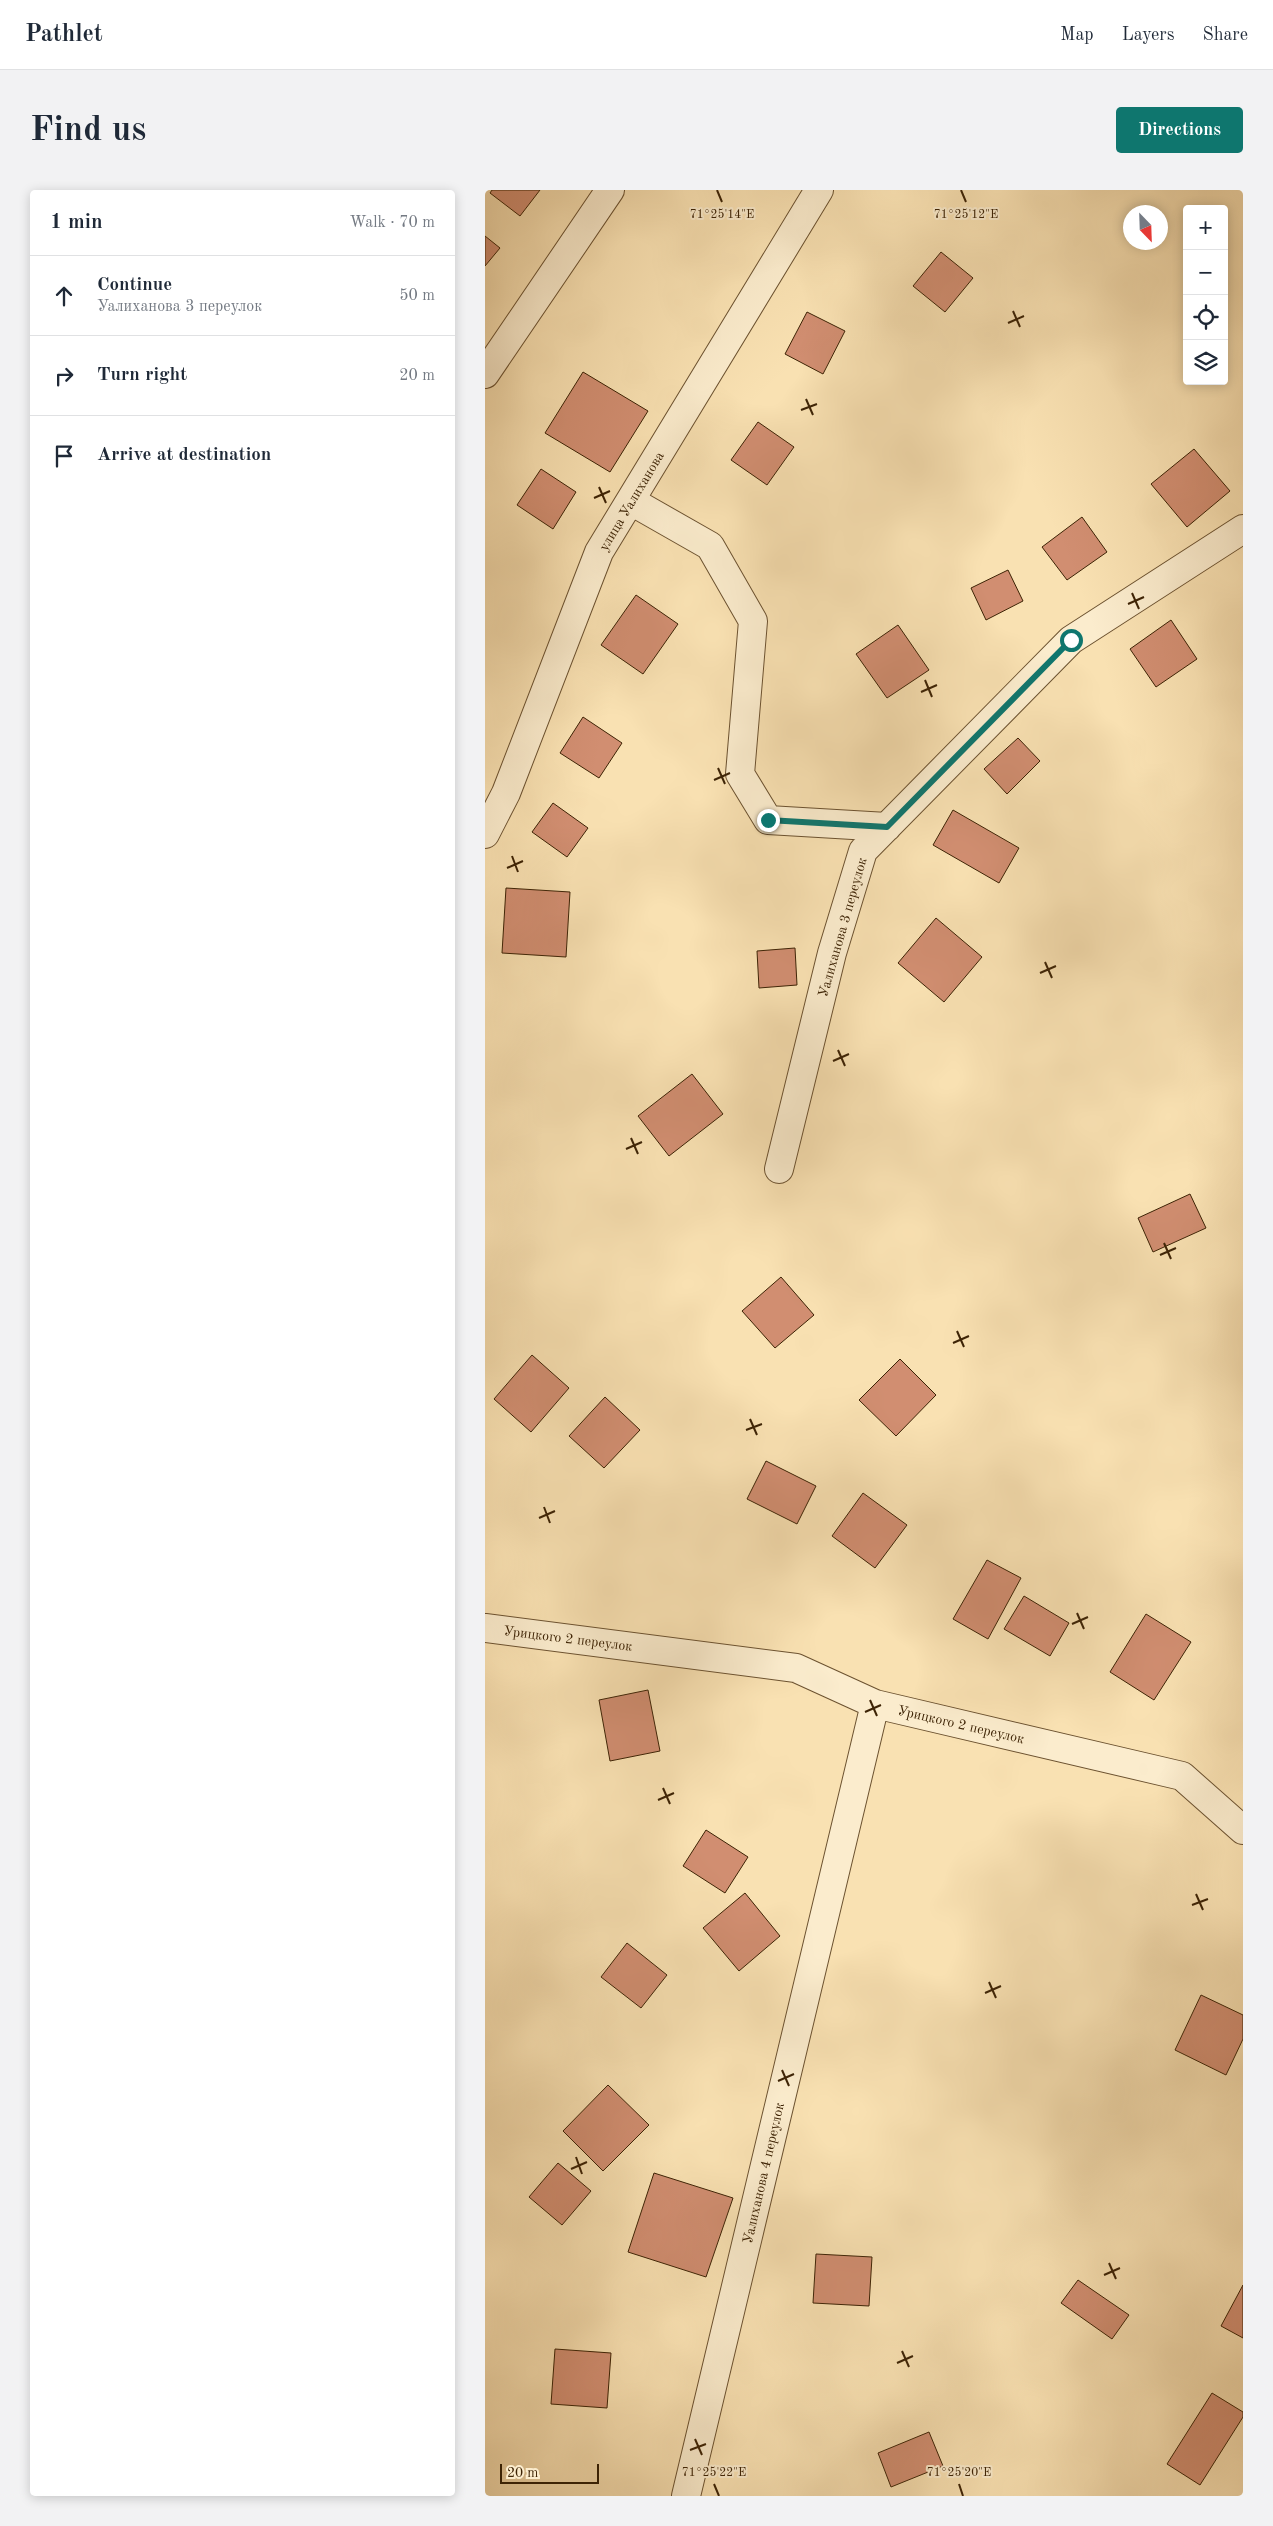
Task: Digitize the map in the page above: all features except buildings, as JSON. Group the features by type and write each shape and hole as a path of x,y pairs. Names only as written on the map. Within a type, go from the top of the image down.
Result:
{"street":[{"path":"485,374 610,190"},
{"name":"улица Уалиханова","path":"485,834 506,793 599,552 819,190"},
{"path":"631,501 710,546 753,621 740,774 768,820 887,827"},
{"name":"Уалиханова 3 переулок","path":"779,1169 832,953 863,851 1071,640 1243,529"},
{"name":"Урицкого 2 переулок","path":"485,1628 796,1668 875,1704 1182,1776 1243,1830"},
{"name":"Уалиханова 4 переулок","path":"686,2496 875,1704"}],"route":[{"path":"768,820 887,827 1071,640"}]}
